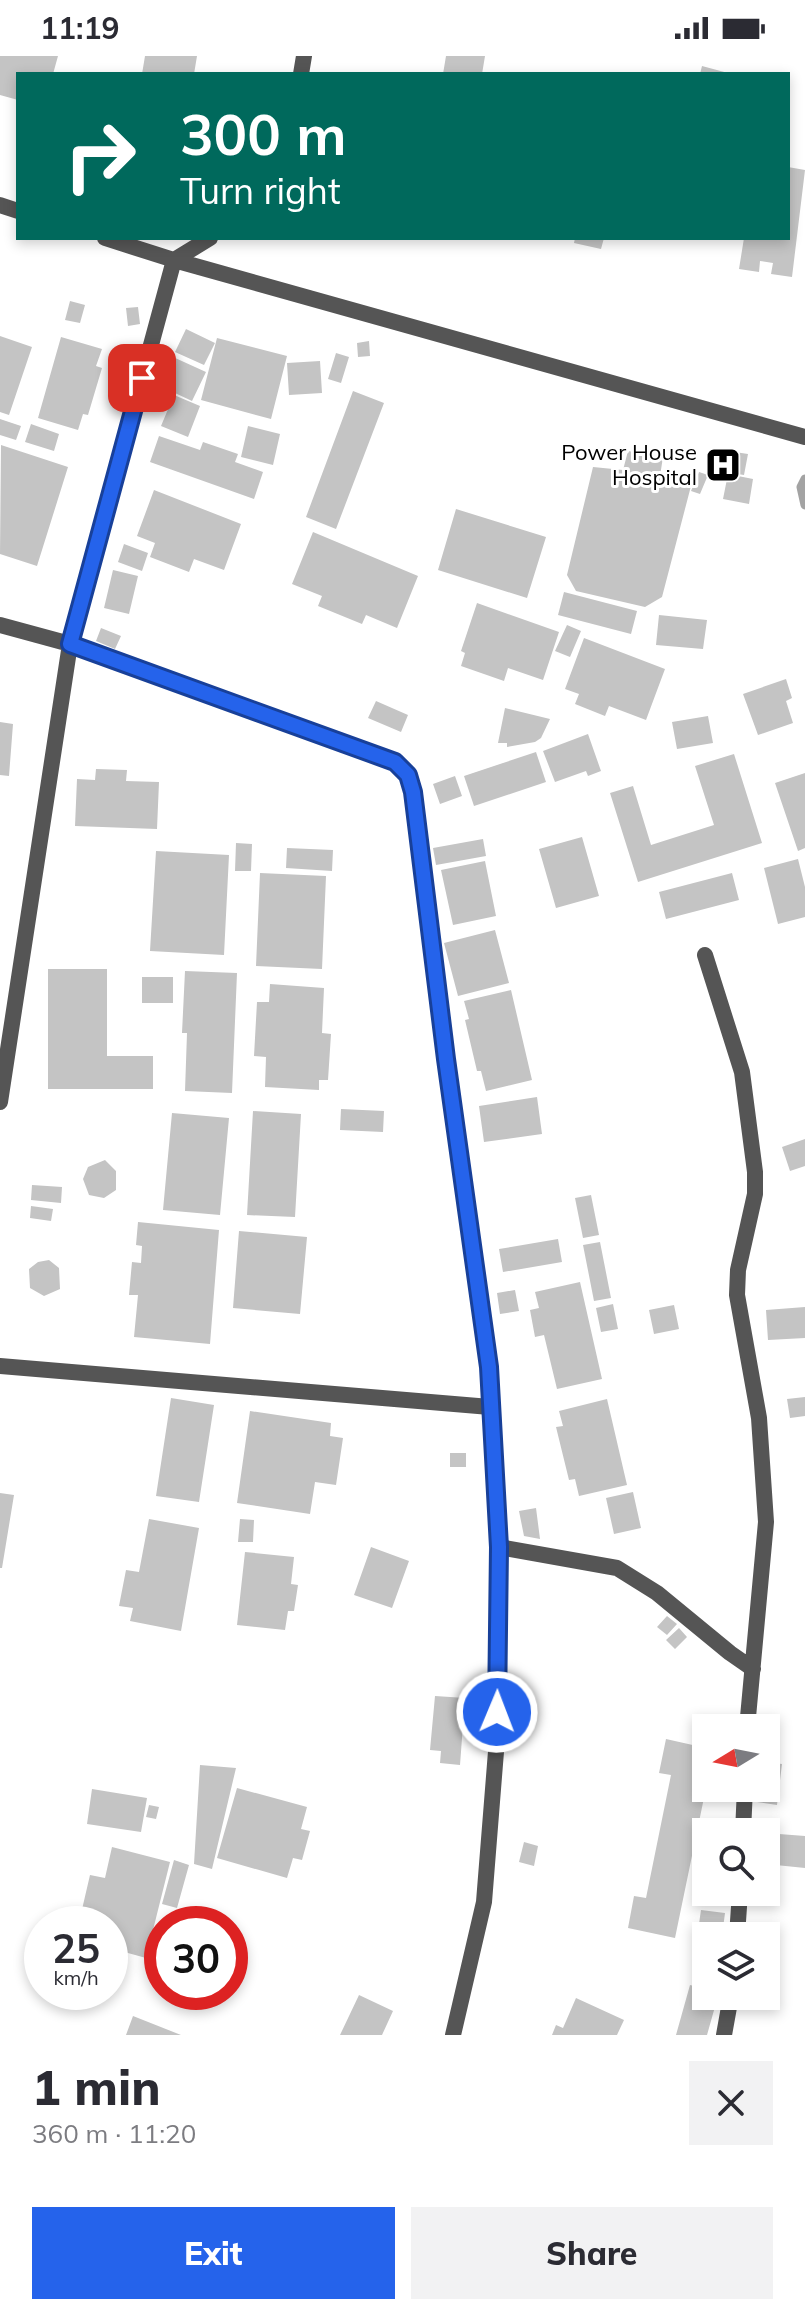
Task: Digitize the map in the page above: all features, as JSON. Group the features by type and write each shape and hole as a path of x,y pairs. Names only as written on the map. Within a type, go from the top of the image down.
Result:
{"street":[{"path":"111,240 805,436"},
{"path":"0,1102 70,644 174,260 207,240"},
{"path":"0,625 70,644 395,762 408,775 413,792 489,1367 499,1547 497,1739 484,1902 453,2035"},
{"path":"705,955 742,1072 755,1172 755,1194 738,1270 737,1295 759,1418 766,1522 748,1714"},
{"path":"0,987 17,987"},
{"path":"0,1366 490,1407"},
{"path":"499,1547 617,1568 657,1593 753,1669"},
{"path":"724,2035 728,2010"}],"building":[{"path":"0,56 58,56 54,72 16,72 16,99 0,95"},
{"path":"145,56 197,56 194,72 142,72"},
{"path":"446,56 485,56 482,72 443,72"},
{"path":"702,66 724,72 700,72"},
{"path":"790,167 805,170 792,277 771,274 773,263 760,261 759,272 739,269 744,240 790,240"},
{"path":"575,240 603,240 601,249 574,243"},
{"path":"70,301 85,305 80,323 65,320"},
{"path":"138,307 140,324 128,326 126,308"},
{"path":"186,329 215,343 204,365 175,352"},
{"path":"0,336 32,347 9,415 0,412"},
{"path":"61,337 102,349 96,366 102,368 88,415 83,414 78,430 38,418"},
{"path":"217,338 287,356 271,419 201,400"},
{"path":"369,341 370,356 358,357 357,343"},
{"path":"336,353 349,357 341,383 328,379"},
{"path":"173,357 206,372 192,401 160,386"},
{"path":"320,361 322,393 289,395 287,363"},
{"path":"353,391 384,403 336,529 306,517"},
{"path":"174,395 200,406 188,437 161,426"},
{"path":"0,419 21,426 16,440 0,435"},
{"path":"31,424 59,434 54,451 25,442"},
{"path":"248,426 280,434 273,465 241,457"},
{"path":"159,436 200,450 203,442 238,454 235,462 263,472 254,499 150,462"},
{"path":"1,445 68,467 37,566 0,554"},
{"path":"715,449 748,454 744,475 712,470"},
{"path":"628,451 663,457 660,476 691,486 662,597 645,607 576,591 567,575 593,467 623,470"},
{"path":"699,472 708,475 700,494 691,491"},
{"path":"728,474 753,479 749,504 723,499"},
{"path":"154,490 241,524 224,570 194,559 189,572 150,557 155,543 137,536"},
{"path":"456,509 546,537 527,598 438,570"},
{"path":"313,532 418,576 397,628 366,615 362,624 318,606 322,596 292,584"},
{"path":"124,544 148,553 142,571 118,562"},
{"path":"113,570 138,576 129,614 104,608"},
{"path":"564,592 637,611 631,634 558,615"},
{"path":"477,603 559,632 543,680 508,668 504,681 461,666 465,653 461,651"},
{"path":"659,615 707,620 703,649 656,645"},
{"path":"567,625 581,631 570,657 555,651"},
{"path":"101,628 121,636 115,649 96,641"},
{"path":"584,638 665,669 646,720 609,706 605,716 575,704 579,694 565,689"},
{"path":"786,679 792,698 786,701 793,723 758,735 743,694"},
{"path":"376,701 408,715 401,732 368,718"},
{"path":"505,708 550,719 541,738 507,747 507,743 498,743"},
{"path":"708,716 713,743 677,749 672,722"},
{"path":"0,722 13,724 9,776 0,775"},
{"path":"588,734 601,771 588,776 586,771 555,782 543,751"},
{"path":"536,752 546,782 474,806 464,776"},
{"path":"734,754 762,843 638,882 610,793 633,786 651,845 714,825 695,766"},
{"path":"96,769 127,770 126,781 159,782 157,829 75,826 77,779 95,780"},
{"path":"805,773 805,848 798,851 775,783"},
{"path":"455,776 462,796 440,804 433,784"},
{"path":"582,837 599,896 556,908 539,849"},
{"path":"483,839 486,856 436,865 433,848"},
{"path":"236,843 252,844 251,871 235,871"},
{"path":"287,848 333,850 332,871 286,868"},
{"path":"156,851 229,855 224,955 150,951"},
{"path":"798,859 805,887 805,917 778,924 764,868"},
{"path":"485,861 496,916 453,925 441,870"},
{"path":"260,873 326,876 322,969 256,966"},
{"path":"732,873 739,900 666,919 659,892"},
{"path":"495,930 509,983 458,996 444,943"},
{"path":"48,969 107,969 107,1056 153,1056 153,1089 48,1089"},
{"path":"185,971 237,973 232,1093 185,1091 187,1033 182,1033"},
{"path":"142,977 173,977 173,1003 142,1003"},
{"path":"270,984 324,988 322,1033 331,1034 328,1080 319,1080 319,1090 265,1087 266,1057 254,1056 257,1002 269,1002"},
{"path":"511,990 532,1080 486,1091 481,1071 477,1071 465,1020 469,1019 464,1001"},
{"path":"537,1097 542,1134 484,1142 479,1106"},
{"path":"341,1109 384,1111 383,1132 340,1130"},
{"path":"253,1111 301,1114 295,1217 247,1215"},
{"path":"172,1113 229,1118 220,1215 163,1210"},
{"path":"805,1139 805,1166 790,1171 782,1147"},
{"path":"105,1160 116,1171 116,1190 104,1198 89,1195 83,1179 88,1167"},
{"path":"32,1185 62,1187 61,1203 31,1200"},
{"path":"591,1195 599,1235 583,1238 575,1198"},
{"path":"31,1206 53,1209 51,1221 30,1218"},
{"path":"138,1222 219,1230 210,1344 134,1337 138,1295 129,1295 132,1262 141,1263 142,1246 136,1245"},
{"path":"239,1231 307,1237 300,1314 233,1308"},
{"path":"558,1239 562,1262 503,1272 499,1249"},
{"path":"600,1242 611,1298 594,1301 583,1245"},
{"path":"49,1260 59,1268 60,1289 44,1296 30,1288 29,1269 38,1262"},
{"path":"580,1282 602,1379 557,1389 544,1335 535,1337 530,1310 539,1308 535,1292"},
{"path":"515,1290 519,1311 500,1314 497,1293"},
{"path":"613,1304 618,1329 601,1332 596,1308"},
{"path":"674,1305 679,1329 654,1334 649,1310"},
{"path":"805,1307 805,1338 768,1340 766,1310"},
{"path":"805,1397 805,1416 790,1418 787,1399"},
{"path":"171,1398 214,1405 199,1502 156,1496"},
{"path":"607,1399 627,1485 579,1496 575,1479 569,1480 556,1427 563,1426 559,1411"},
{"path":"250,1411 331,1423 330,1436 343,1438 336,1485 315,1482 310,1514 237,1503"},
{"path":"450,1453 466,1453 466,1467 450,1467"},
{"path":"633,1492 641,1528 614,1534 606,1498"},
{"path":"0,1493 14,1495 2,1568 0,1568"},
{"path":"536,1508 540,1539 524,1536 519,1511"},
{"path":"149,1519 199,1528 181,1631 130,1621 133,1608 119,1606 126,1570 139,1572"},
{"path":"240,1519 254,1520 253,1542 238,1542"},
{"path":"371,1547 409,1561 392,1608 354,1595"},
{"path":"245,1552 294,1557 291,1584 298,1585 294,1611 288,1611 285,1630 237,1625"},
{"path":"667,1616 677,1624 667,1635 657,1627"},
{"path":"679,1628 687,1637 675,1649 666,1640"},
{"path":"435,1696 465,1698 460,1765 440,1763 441,1751 430,1750"},
{"path":"666,1739 692,1745 692,1802 703,1802 700,1818 692,1818 692,1856 675,1938 628,1928 634,1896 646,1898 671,1775 659,1773"},
{"path":"200,1765 236,1768 212,1869 194,1864"},
{"path":"237,1788 307,1807 301,1829 310,1831 302,1860 293,1858 287,1878 217,1858"},
{"path":"92,1789 147,1798 141,1832 87,1824"},
{"path":"149,1805 159,1807 156,1819 146,1817"},
{"path":"780,1834 805,1836 805,1868 780,1865"},
{"path":"524,1842 538,1846 534,1866 519,1862"},
{"path":"112,1847 170,1862 159,1906 144,1906 144,1957 128,1953 128,1906 83,1906 90,1875 105,1878"},
{"path":"174,1860 189,1865 178,1906 162,1904"},
{"path":"701,1910 725,1913 724,1922 699,1922"},
{"path":"692,1986 692,2010 714,2010 707,2035 676,2035"},
{"path":"359,1995 393,2011 382,2035 340,2035"},
{"path":"576,1998 624,2020 617,2035 552,2035 556,2025 563,2028"},
{"path":"133,2016 181,2035 126,2035"}],"waterway":[{"path":"805,479 801,487 805,505"}],"place":[{"name":"Power House Hospital","path":"723,465"}],"route":[{"path":"142,378 70,644 395,762 408,775 413,792 489,1367 499,1547 497,1712"}]}
